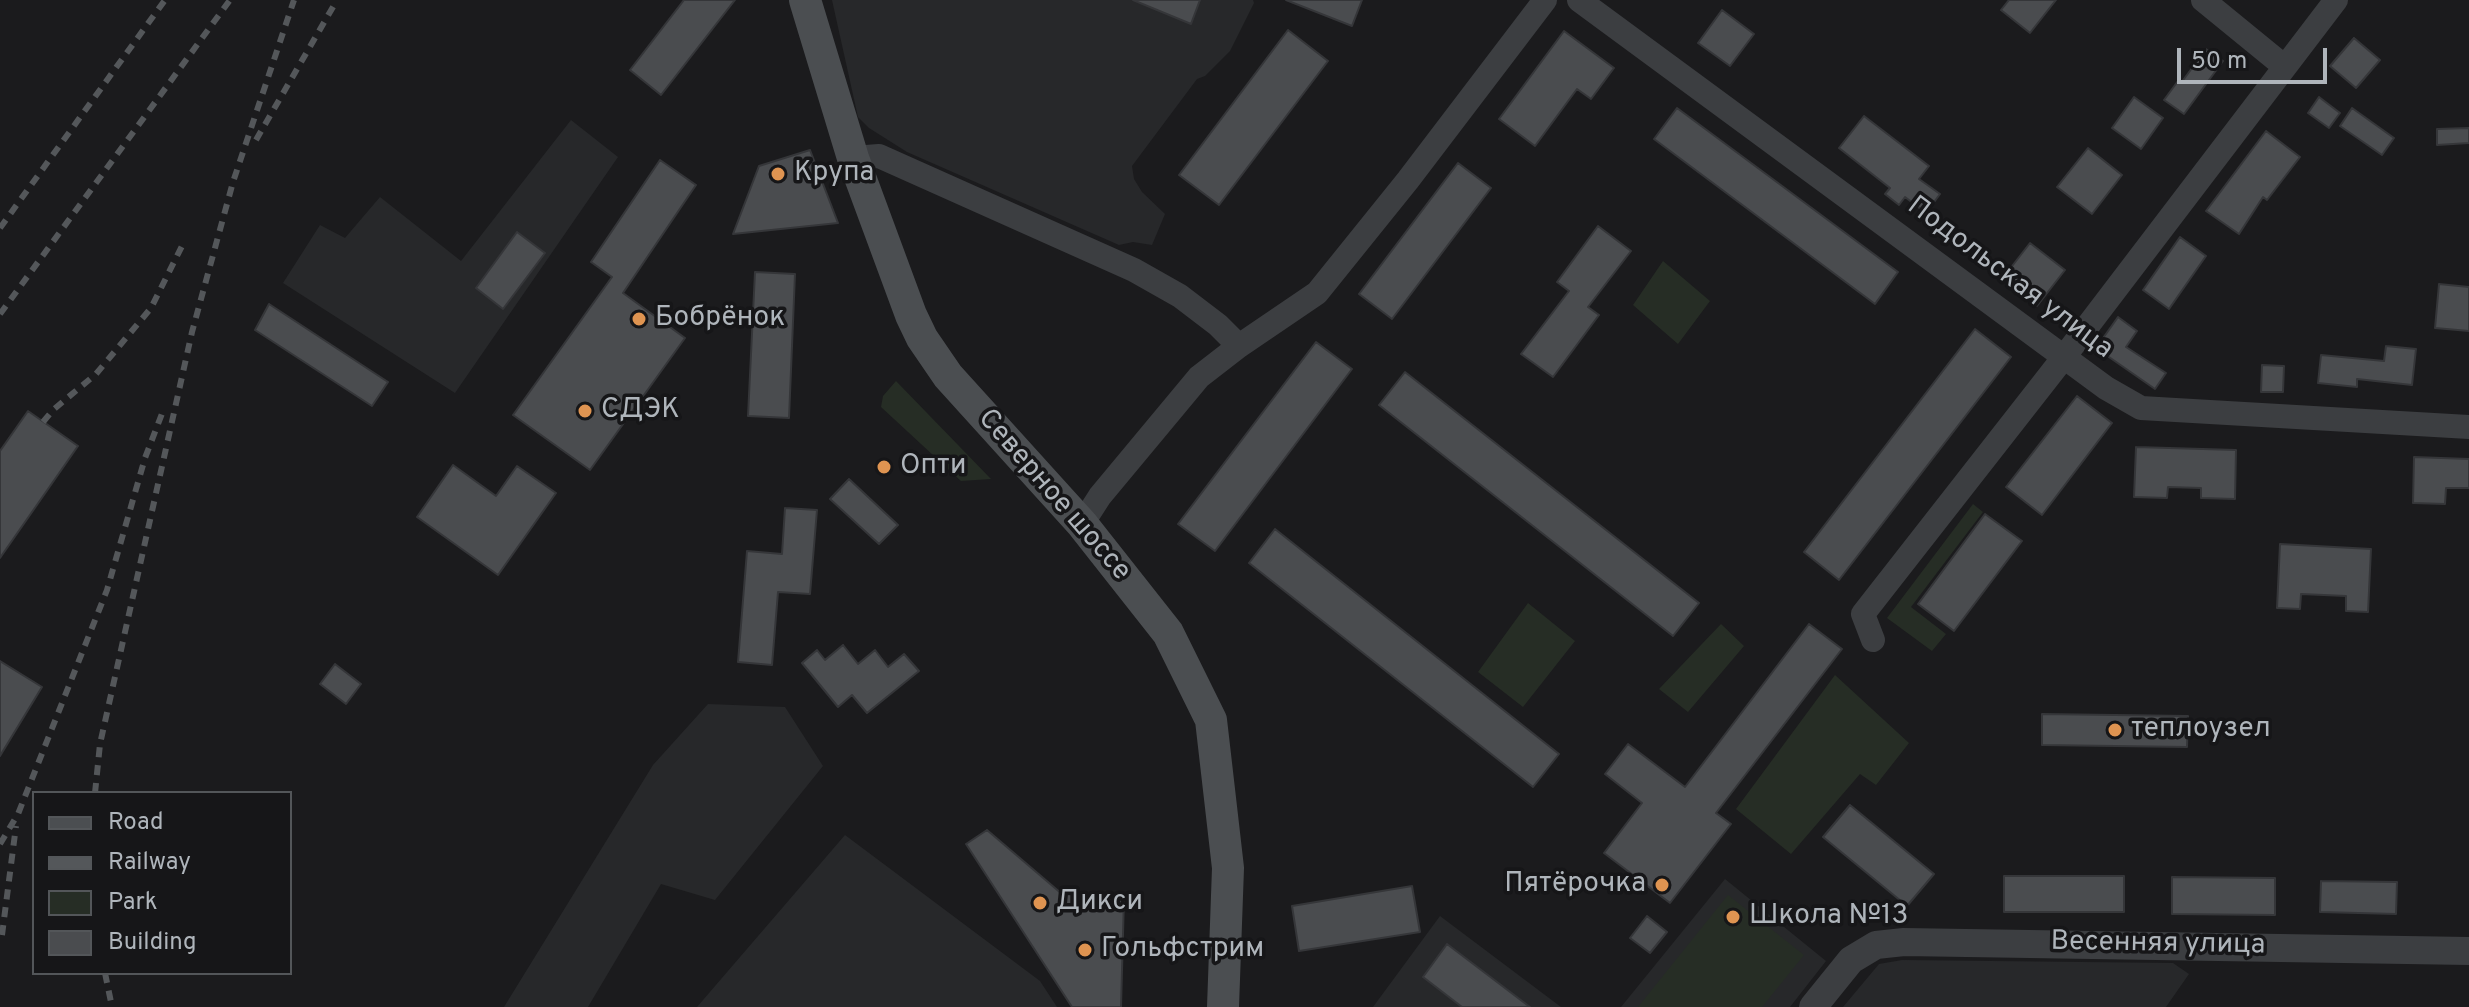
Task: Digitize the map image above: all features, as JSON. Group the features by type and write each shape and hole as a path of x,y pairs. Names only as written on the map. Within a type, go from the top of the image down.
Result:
{"main road":[{"name":"Северное шоссе","path":"805,0 853,158 922,338 948,376 1082,524 1168,633 1211,720 1228,868 1223,1007"}],"street":[{"path":"1082,524 1100,496 1199,377 1317,293 1408,180 1545,0"},
{"name":"Подольская улица","path":"1579,0 2106,388 2141,408 2469,427"},
{"path":"2203,0 2285,67"},
{"path":"1873,640 1863,614 2336,0"},
{"path":"853,158 879,156 1134,270 1180,296 1218,325 1239,346"},
{"name":"Весенняя улица","path":"1813,1007 1851,960 1876,945 1932,941 2469,951"}],"shaded area":[{"path":"832,0 1253,0 1254,3 1230,51 1205,76 1197,79 1132,166 1134,179 1142,192 1165,214 1152,245 1133,242 1119,245 907,152 869,128 858,117"},
{"path":"571,120 618,157 455,393 283,283 320,225 345,238 380,197 461,261"},
{"path":"708,704 785,707 823,766 715,900 661,884 588,1007 504,1007 653,765"},
{"path":"845,835 1040,981 1057,1007 697,1007"},
{"name":"Школа №13","path":"1725,879 1826,961 1790,1007 1621,1007"},
{"path":"1440,916 1561,1007 1373,1007"},
{"path":"1902,960 2173,963 2189,974 2166,1007 1843,1007 1879,964"}],"green space":[{"path":"1663,261 1710,301 1678,344 1633,305"},
{"path":"896,381 991,479 961,481 881,407 883,396"},
{"path":"1973,504 1983,512 1911,607 1946,634 1932,651 1887,618"},
{"path":"1528,603 1575,641 1523,707 1478,672"},
{"path":"1721,624 1744,646 1688,712 1659,689"},
{"path":"1835,675 1909,743 1876,785 1860,774 1791,854 1736,809"},
{"name":"Школа №13","path":"1728,895 1804,955 1762,1007 1638,1007"}],"building":[{"path":"684,0 735,0 661,95 630,70"},
{"path":"1133,0 1200,0 1191,24"},
{"path":"1286,0 1362,0 1352,26"},
{"path":"2009,0 2056,0 2030,33 2001,10"},
{"path":"1722,10 1754,34 1730,66 1698,43"},
{"path":"1288,30 1328,61 1219,205 1179,175"},
{"path":"1564,31 1614,68 1591,99 1577,89 1535,146 1499,119"},
{"path":"2354,38 2380,60 2356,88 2330,66"},
{"path":"2206,49 2223,61 2184,114 2164,100"},
{"path":"2134,97 2163,118 2141,149 2112,128"},
{"path":"2319,97 2340,113 2329,128 2308,113"},
{"path":"1677,108 1898,272 1875,304 1654,139"},
{"path":"2352,108 2394,138 2382,155 2340,126"},
{"path":"1864,116 1929,166 1919,179 1940,194 1926,213 1905,197 1899,205 1885,194 1890,188 1839,148"},
{"path":"2469,128 2469,143 2437,145 2437,129"},
{"path":"2266,131 2300,157 2267,200 2263,197 2239,234 2206,211"},
{"path":"2088,148 2122,175 2092,214 2057,187"},
{"path":"810,150 838,223 733,234 759,166"},
{"path":"660,160 696,185 623,293 685,338 590,470 513,415 612,277 591,262"},
{"path":"1458,163 1491,188 1392,319 1359,294"},
{"path":"1598,226 1631,251 1588,307 1599,315 1553,377 1521,354 1569,291 1557,282"},
{"path":"517,232 545,253 503,309 476,288"},
{"path":"2180,237 2206,256 2169,309 2143,290"},
{"path":"2030,243 2065,270 2037,306 2002,279"},
{"path":"755,272 795,274 789,418 748,416"},
{"path":"2439,284 2469,287 2469,331 2435,328"},
{"path":"269,304 388,382 372,406 255,330"},
{"path":"2118,317 2137,331 2126,347 2166,373 2155,389 2096,348"},
{"path":"1975,329 2011,357 1839,580 1804,552"},
{"path":"1316,342 1352,369 1215,551 1178,524"},
{"path":"2386,346 2416,349 2412,385 2357,379 2357,387 2318,383 2321,355 2384,361"},
{"path":"2262,365 2284,366 2283,392 2261,392"},
{"path":"1405,372 1699,603 1673,636 1379,405"},
{"path":"2077,396 2112,423 2042,515 2006,487"},
{"path":"28,411 78,446 0,558 0,451"},
{"path":"2136,447 2236,450 2235,499 2201,498 2201,488 2168,487 2167,498 2134,497"},
{"path":"2414,457 2469,459 2469,488 2446,488 2445,504 2413,503"},
{"path":"453,465 496,496 517,466 556,493 498,575 417,517"},
{"path":"849,479 898,525 879,544 830,499"},
{"path":"785,508 817,510 810,594 778,592 772,665 738,662 747,551 782,554"},
{"path":"1985,514 2022,541 1954,631 1918,604"},
{"path":"1275,529 1559,754 1533,787 1249,563"},
{"path":"2280,544 2371,549 2368,612 2346,611 2346,596 2301,594 2300,609 2277,608"},
{"path":"1809,624 1842,649 1716,813 1731,824 1670,903 1604,853 1642,803 1605,774 1628,744 1685,787"},
{"path":"843,645 858,664 875,650 888,667 904,654 919,671 867,713 852,695 838,707 802,663 817,650 825,660"},
{"path":"0,661 42,687 0,756"},
{"path":"335,664 361,684 346,704 320,684"},
{"name":"теплоузел","path":"2042,714 2188,716 2187,747 2042,745"},
{"path":"1850,805 1934,874 1907,906 1823,837"},
{"path":"987,830 1062,894 1124,898 1121,1007 1072,1007 966,844"},
{"path":"2004,876 2124,876 2124,912 2004,912"},
{"path":"2172,877 2275,878 2275,915 2172,914"},
{"path":"2321,881 2397,882 2396,914 2320,912"},
{"path":"1412,886 1420,932 1299,951 1292,906"},
{"path":"1647,916 1667,932 1650,953 1630,938"},
{"path":"1447,944 1530,1007 1462,1007 1423,977"}],"railway":[{"path":"0,228 165,0"},
{"path":"0,314 230,0"},
{"path":"95,791 100,744 192,332 233,182 294,0"},
{"path":"256,140 337,0"},
{"path":"43,422 96,374 151,308 184,242"},
{"path":"0,844 18,814 107,590 145,458 163,411"},
{"path":"2,935 16,826"},
{"path":"105,975 112,1007"}],"place":[{"name":"Крупа","path":"778,174"},
{"name":"Бобрёнок","path":"639,319"},
{"name":"СДЭК","path":"585,411"},
{"name":"Опти","path":"884,467"},
{"name":"теплоузел","path":"2115,730"},
{"name":"Пятёрочка","path":"1662,885"},
{"name":"Дикси","path":"1040,903"},
{"name":"Школа №13","path":"1733,917"},
{"name":"Гольфстрим","path":"1085,950"}]}
